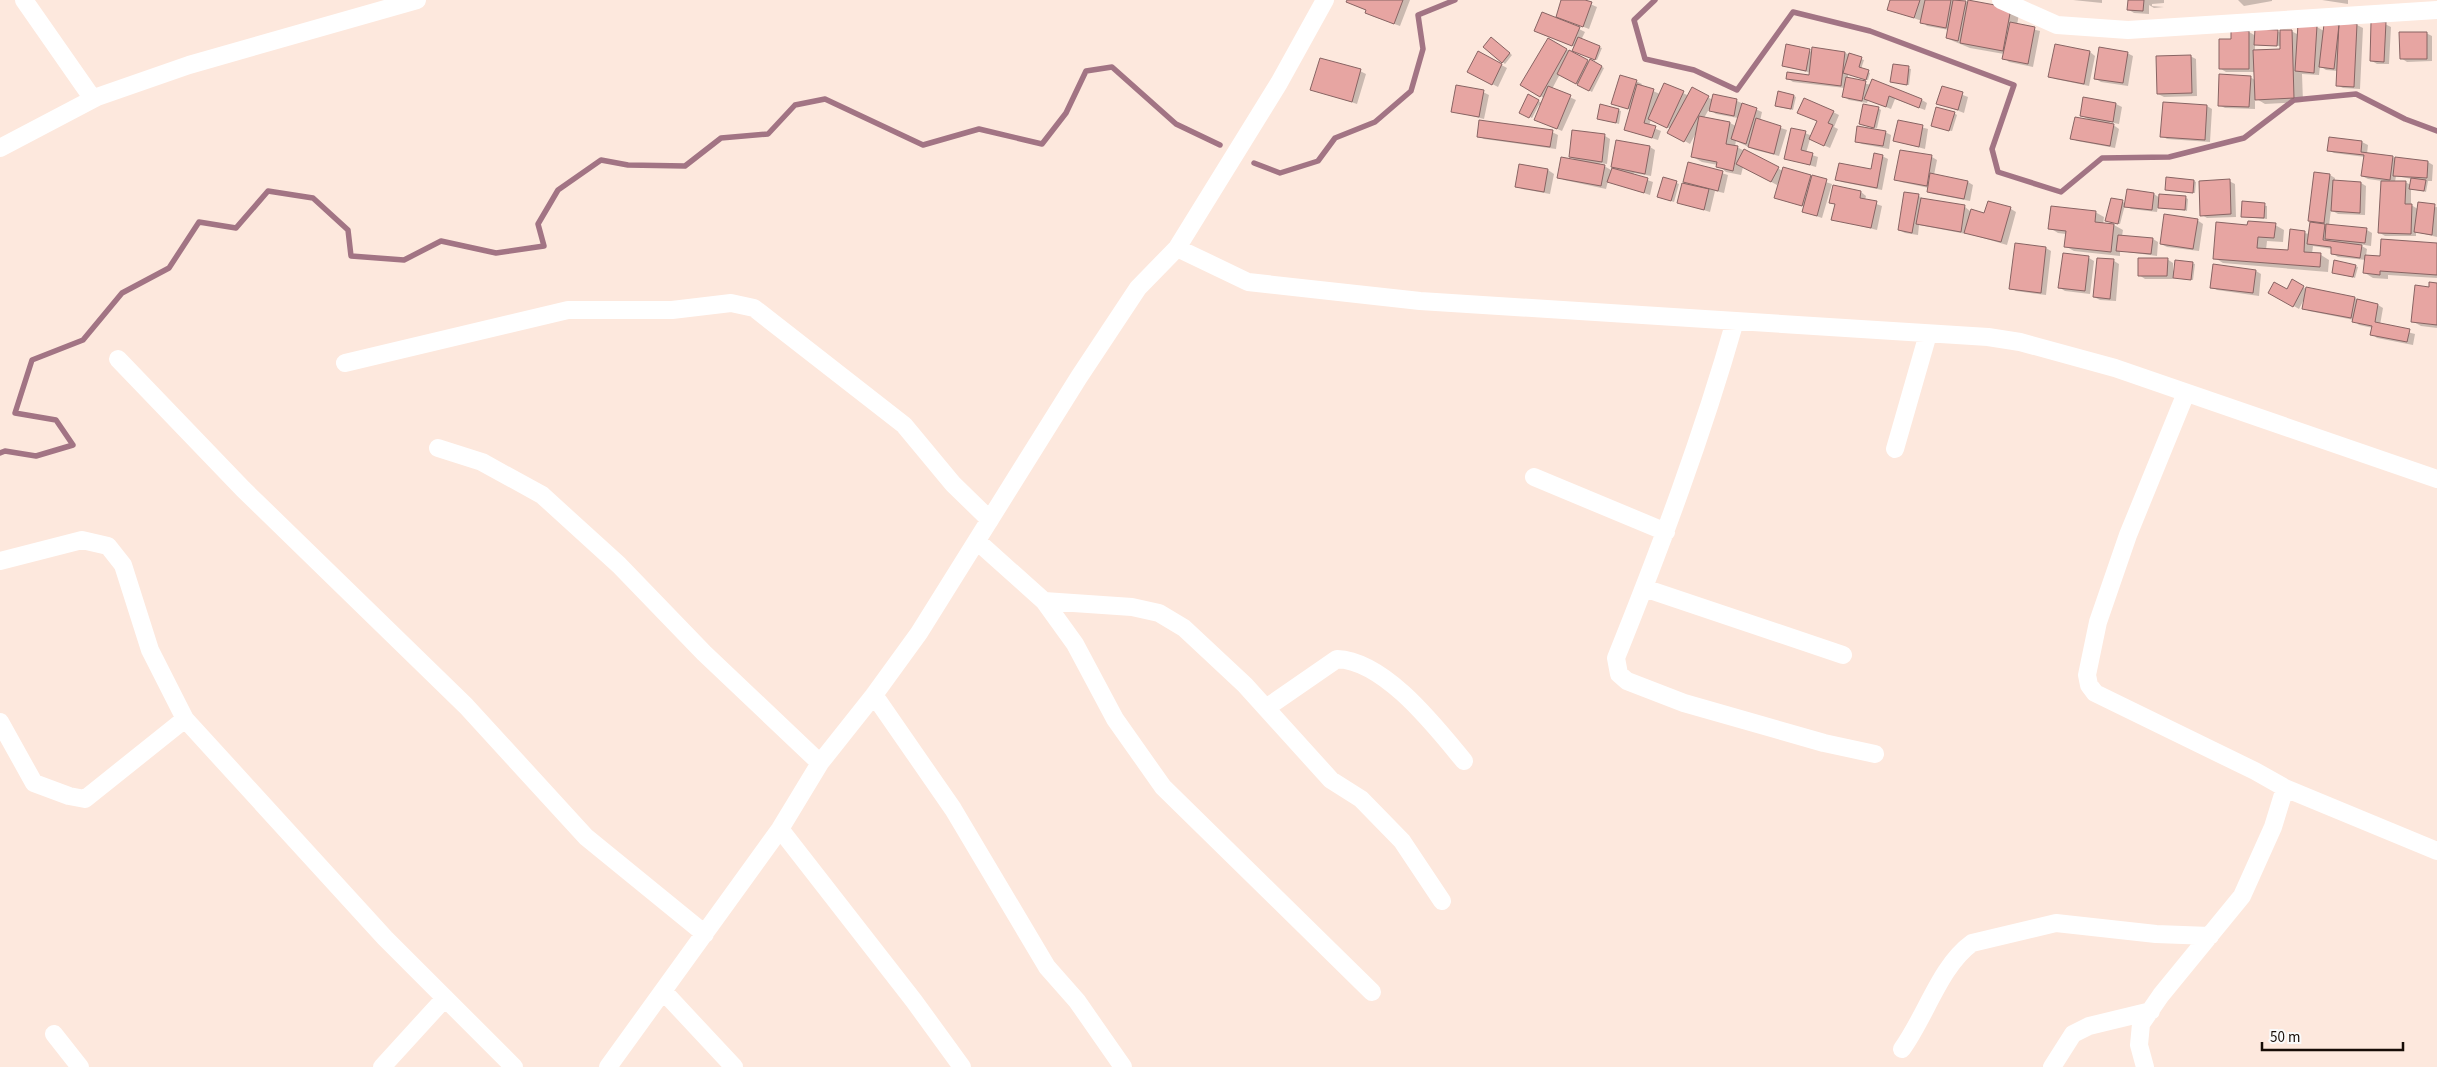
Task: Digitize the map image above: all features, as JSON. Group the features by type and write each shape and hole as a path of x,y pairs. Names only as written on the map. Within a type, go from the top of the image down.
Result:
{"street":[{"path":"24,0 93,99"},
{"path":"0,148 93,99 188,65 417,0"},
{"path":"608,1067 780,830 820,763 874,696 919,633 1079,377 1138,288 1177,248 1279,83 1325,0"},
{"path":"2001,0 2057,25 2128,30 2437,10"},
{"path":"1177,248 1248,282 1271,286 1367,294 1420,301 1928,334 2020,342 2115,368 2437,479"},
{"path":"345,363 568,310 672,310 731,303 754,308 904,424 953,484 990,520"},
{"path":"1735,321 1711,407 1666,532 1616,658 1619,674 1627,682 1684,703 1824,743 1875,754"},
{"path":"1895,449 1928,334"},
{"path":"118,359 243,489 466,706 586,837 705,934"},
{"path":"2186,393 2128,536 2098,622 2088,676 2089,685 2095,693 2255,771 2285,788 2437,850"},
{"path":"438,448 482,462 542,495 619,565 704,653 820,763"},
{"path":"1534,477 1666,532"},
{"path":"0,561 82,540 108,546 123,565 150,650 186,719 385,938 514,1067"},
{"path":"976,540 1044,601 1075,644 1115,719 1163,787 1372,992"},
{"path":"1644,588 1843,655"},
{"path":"1044,601 1132,607 1159,613 1184,628 1245,685 1331,780 1361,799 1402,840 1442,901"},
{"path":"1266,708 1337,659 1350,660 1370,669 1420,708 1464,761"},
{"path":"874,696 952,809 994,875 1047,967 1077,1001 1124,1067"},
{"path":"0,722 34,783 69,796 85,799 186,719"},
{"path":"2145,1067 2139,1046 2141,1024 2161,995 2242,896 2273,827 2285,788"},
{"path":"780,830 914,1001 962,1067"},
{"path":"1902,1049 1914,1032 1951,964 1961,951 1972,943 2056,923 2156,934 2210,936"},
{"path":"664,992 734,1067"},
{"path":"382,1067 446,998"},
{"path":"2052,1067 2073,1034 2089,1026 2151,1011"},
{"path":"54,1034 80,1067"}],"building":[{"path":"1347,0 1403,0 1394,24 1365,13 1366,10 1346,2"},
{"path":"1561,0 1585,0 1592,2 1583,27 1556,17"},
{"path":"1890,0 1920,0 1914,18 1887,10"},
{"path":"1925,0 1951,0 1946,28 1920,23"},
{"path":"1953,0 1966,1 1958,41 1946,38"},
{"path":"1968,0 2011,8 2003,51 1960,43"},
{"path":"2128,0 2144,0 2143,11 2127,10"},
{"path":"1542,12 1580,27 1572,46 1534,31"},
{"path":"2010,22 2035,27 2028,64 2002,59"},
{"path":"2371,22 2386,22 2384,62 2370,61"},
{"path":"2339,23 2357,24 2354,87 2336,86"},
{"path":"2298,24 2317,26 2314,73 2295,71"},
{"path":"2324,24 2339,25 2334,69 2319,67"},
{"path":"2255,29 2278,30 2277,46 2254,45"},
{"path":"2280,30 2292,30 2294,98 2255,100 2253,50 2280,49"},
{"path":"2231,31 2249,31 2249,69 2219,69 2219,39 2231,39"},
{"path":"2399,32 2427,32 2427,59 2400,59"},
{"path":"1491,37 1510,53 1502,63 1483,47"},
{"path":"1578,37 1600,46 1595,60 1572,51"},
{"path":"1548,38 1567,49 1540,97 1520,85"},
{"path":"1786,44 1810,49 1806,71 1782,66"},
{"path":"2055,44 2090,51 2084,84 2048,77"},
{"path":"1812,47 1845,52 1841,86 1786,79 1787,72 1809,75"},
{"path":"2099,47 2128,52 2123,83 2094,79"},
{"path":"1569,50 1588,60 1576,84 1557,74"},
{"path":"1478,51 1502,64 1492,85 1467,72"},
{"path":"1849,53 1862,57 1859,67 1869,70 1866,80 1843,73"},
{"path":"2191,55 2192,93 2157,94 2156,56"},
{"path":"1320,58 1361,69 1352,102 1310,90"},
{"path":"1590,59 1602,66 1589,91 1577,85"},
{"path":"1893,64 1909,66 1907,85 1890,82"},
{"path":"2219,74 2251,76 2249,107 2218,106"},
{"path":"1620,75 1637,80 1628,109 1611,104"},
{"path":"1846,77 1866,81 1862,101 1842,97"},
{"path":"1872,79 1922,99 1919,108 1889,96 1886,107 1864,99"},
{"path":"1664,83 1684,91 1667,128 1648,119"},
{"path":"1637,84 1654,89 1644,123 1656,126 1652,138 1624,130"},
{"path":"1456,85 1484,90 1479,117 1451,112"},
{"path":"1548,86 1571,95 1557,129 1534,120"},
{"path":"1942,86 1963,92 1958,110 1936,104"},
{"path":"1692,87 1709,96 1684,142 1667,133"},
{"path":"1778,91 1794,95 1791,109 1775,106"},
{"path":"1528,94 1539,100 1529,118 1519,113"},
{"path":"1713,94 1737,99 1734,116 1709,111"},
{"path":"2083,97 2116,103 2113,122 2080,116"},
{"path":"1804,98 1834,111 1828,123 1833,125 1824,146 1809,139 1817,121 1797,113"},
{"path":"2163,102 2207,105 2205,140 2160,137"},
{"path":"1742,103 1757,108 1746,144 1731,139"},
{"path":"1600,104 1619,109 1616,123 1597,119"},
{"path":"1863,104 1879,107 1874,128 1859,124"},
{"path":"1936,107 1955,112 1949,131 1931,126"},
{"path":"1699,116 1730,122 1726,144 1738,146 1733,171 1716,167 1717,162 1691,157"},
{"path":"2075,117 2114,124 2110,146 2070,139"},
{"path":"1756,118 1781,126 1774,154 1748,147"},
{"path":"1479,120 1553,130 1550,147 1477,137"},
{"path":"1898,120 1923,125 1919,147 1893,141"},
{"path":"1857,126 1886,131 1883,146 1855,142"},
{"path":"1791,128 1806,131 1801,150 1813,153 1810,165 1784,159"},
{"path":"1572,130 1605,134 1602,162 1569,157"},
{"path":"2329,137 2362,141 2361,152 2393,156 2390,180 2361,176 2364,155 2327,151"},
{"path":"1616,140 1650,146 1645,174 1611,167"},
{"path":"1744,149 1779,167 1771,182 1736,164"},
{"path":"1900,150 1932,155 1927,186 1894,180"},
{"path":"1874,153 1883,155 1877,188 1835,180 1839,163 1871,169"},
{"path":"1561,157 1605,165 1601,186 1557,178"},
{"path":"2395,157 2428,161 2427,178 2393,176"},
{"path":"1688,162 1723,171 1718,191 1683,182"},
{"path":"1519,164 1548,169 1544,192 1515,187"},
{"path":"1783,167 1811,175 1802,206 1774,198"},
{"path":"1612,168 1648,178 1644,193 1607,182"},
{"path":"2314,172 2330,174 2324,223 2308,221"},
{"path":"1930,173 1968,181 1964,199 1927,192"},
{"path":"1812,175 1827,179 1817,216 1802,212"},
{"path":"1663,177 1677,181 1671,201 1657,197"},
{"path":"2166,177 2194,180 2193,193 2165,190"},
{"path":"2411,178 2426,180 2424,191 2409,189"},
{"path":"2230,179 2231,214 2200,216 2199,181"},
{"path":"2333,180 2361,182 2360,213 2331,211"},
{"path":"2381,181 2406,181 2405,204 2412,204 2411,234 2378,233"},
{"path":"1682,183 1709,189 1704,210 1677,203"},
{"path":"1833,185 1861,191 1860,198 1877,201 1871,228 1831,220 1835,204 1829,203"},
{"path":"2127,189 2154,193 2152,210 2124,207"},
{"path":"1904,192 1919,194 1912,233 1898,230"},
{"path":"2159,194 2186,196 2185,210 2158,208"},
{"path":"1921,198 1965,205 1961,232 1916,224"},
{"path":"2111,198 2123,200 2118,224 2105,221"},
{"path":"1988,201 2011,207 2001,242 1964,233 1971,209 1984,213"},
{"path":"2242,201 2265,203 2264,218 2241,217"},
{"path":"2418,202 2435,204 2432,235 2414,232"},
{"path":"2051,206 2096,211 2095,222 2114,224 2111,252 2064,247 2066,231 2048,229"},
{"path":"2164,214 2198,219 2193,249 2160,244"},
{"path":"2248,221 2276,223 2274,238 2258,237 2257,248 2288,250 2290,229 2305,231 2304,252 2321,253 2320,267 2213,259 2216,222 2247,225"},
{"path":"2310,222 2325,224 2323,240 2362,245 2360,258 2331,254 2331,247 2307,244"},
{"path":"2326,224 2367,228 2365,243 2325,239"},
{"path":"2118,235 2153,238 2151,254 2116,251"},
{"path":"2381,239 2437,243 2437,275 2380,271 2380,275 2363,273 2365,255 2380,256"},
{"path":"2015,243 2046,247 2041,293 2009,289"},
{"path":"2063,253 2089,256 2085,291 2058,288"},
{"path":"2097,258 2114,259 2110,299 2093,297"},
{"path":"2138,258 2168,258 2167,276 2138,276"},
{"path":"2175,260 2193,262 2191,280 2173,278"},
{"path":"2334,260 2356,265 2353,277 2332,273"},
{"path":"2213,264 2256,270 2253,293 2210,288"},
{"path":"2292,279 2304,286 2293,307 2268,293 2274,282 2287,289"},
{"path":"2429,282 2437,283 2437,325 2411,322 2415,285 2429,287"},
{"path":"2306,287 2355,297 2351,318 2302,309"},
{"path":"2357,299 2378,304 2375,322 2410,329 2407,342 2370,335 2372,326 2352,322"}],"waterway":[{"path":"1254,163 1280,173 1318,161 1335,138 1375,122 1411,91 1423,49 1418,15 1455,0"},
{"path":"1655,0 1634,20 1645,59 1694,70 1737,90 1793,12 1870,31 2014,85 1992,149 1998,172 2061,192 2102,158 2169,157 2244,138 2294,100 2356,94 2405,119 2437,131"},
{"path":"0,453 5,451 36,456 73,445 56,420 15,413 32,360 83,340 122,293 169,268 199,222 236,228 268,191 313,198 348,230 351,256 404,260 441,241 496,253 544,246 538,224 558,190 601,160 628,165 685,166 721,138 768,134 795,105 825,99 923,145 979,129 1042,144 1066,113 1086,71 1112,67 1176,124 1220,145"}]}
